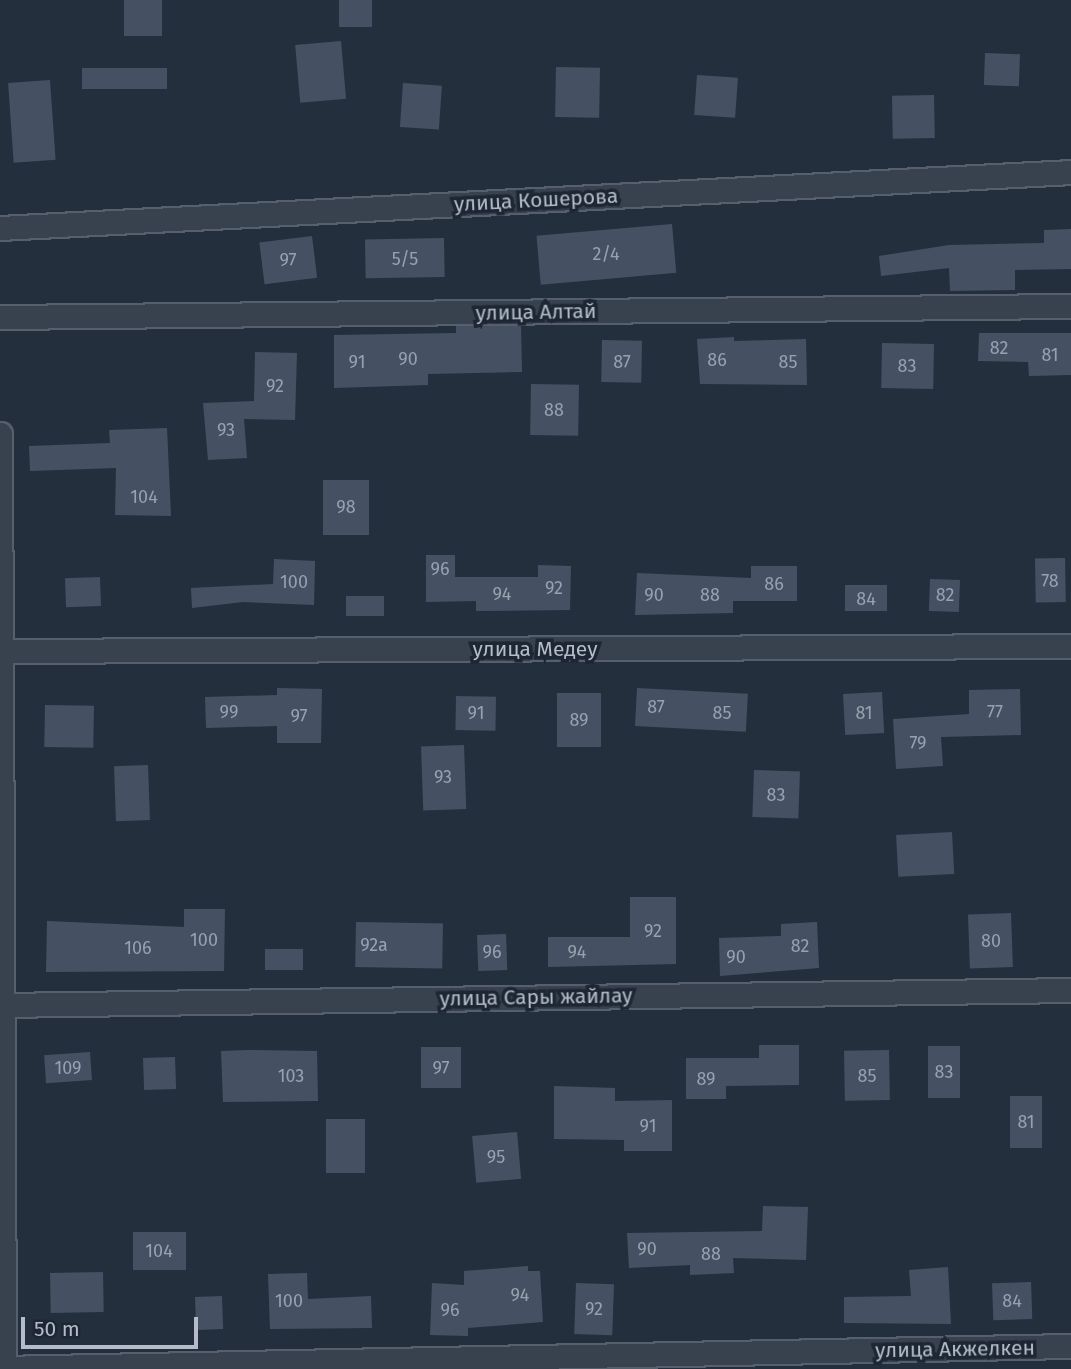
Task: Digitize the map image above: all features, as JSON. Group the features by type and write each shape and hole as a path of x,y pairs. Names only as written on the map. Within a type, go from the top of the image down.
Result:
{"street":[{"name":"улица Кошерова","path":"0,228 1071,172"},
{"name":"улица Алтай","path":"0,317 1071,306"},
{"path":"0,434 3,1369"},
{"name":"улица Медеу","path":"1,651 1071,646"},
{"name":"улица Сары жайлау","path":"3,1005 1071,990"},
{"name":"улица Акжелкен","path":"3,1369 1071,1346"}],"building":[{"path":"124,0 162,0 162,36 124,36"},
{"path":"339,0 372,0 372,27 339,27"},
{"path":"341,41 346,99 300,103 295,45"},
{"path":"985,53 1020,54 1019,86 984,85"},
{"path":"556,67 600,68 599,118 555,117"},
{"path":"82,68 167,68 167,89 82,89"},
{"path":"697,75 738,78 735,118 694,115"},
{"path":"50,80 56,160 14,163 8,83"},
{"path":"403,83 442,86 439,130 400,127"},
{"path":"934,95 935,138 893,139 892,96"},
{"path":"672,224 676,273 541,285 537,236"},
{"path":"1071,229 1071,269 1015,270 1015,290 950,291 949,268 881,276 879,256 949,245 1044,243 1044,230"},
{"path":"312,236 317,278 265,284 259,242"},
{"path":"444,238 445,277 366,278 365,239"},
{"path":"456,326 521,326 522,372 428,374 428,385 334,388 334,335 456,333"},
{"path":"979,333 1071,333 1071,375 1029,376 1028,362 978,361"},
{"path":"734,337 734,341 806,339 807,385 700,384 697,339"},
{"path":"602,340 642,341 641,383 601,382"},
{"path":"882,343 934,344 933,389 881,388"},
{"path":"255,352 297,353 295,420 244,419 247,458 208,460 203,403 254,401"},
{"path":"531,384 579,385 578,436 530,435"},
{"path":"167,428 171,516 115,515 116,468 30,471 29,446 110,443 109,430"},
{"path":"323,480 369,480 369,535 323,535"},
{"path":"426,555 455,555 455,577 538,577 538,565 571,566 570,610 476,611 476,601 426,602"},
{"path":"1065,558 1066,602 1036,603 1035,559"},
{"path":"274,559 315,561 314,605 243,602 192,608 191,588 273,584"},
{"path":"751,566 797,566 797,601 733,601 733,613 635,615 637,573 751,578"},
{"path":"100,577 101,606 66,607 65,578"},
{"path":"930,579 960,580 959,612 929,611"},
{"path":"845,585 887,585 887,611 845,611"},
{"path":"346,596 384,596 384,616 346,616"},
{"path":"277,688 322,689 321,743 277,743 277,726 206,728 205,697 277,695"},
{"path":"637,688 748,694 746,732 635,726"},
{"path":"1020,689 1021,735 941,737 943,766 896,769 893,719 969,714 969,690"},
{"path":"882,692 884,733 845,735 843,694"},
{"path":"557,693 601,693 601,747 557,747"},
{"path":"456,696 496,697 495,731 455,730"},
{"path":"45,705 94,706 93,748 44,747"},
{"path":"464,745 466,809 423,810 421,747"},
{"path":"148,765 150,820 116,821 114,766"},
{"path":"754,770 800,772 798,819 752,817"},
{"path":"952,832 954,874 898,877 896,835"},
{"path":"630,897 676,897 676,964 548,967 548,937 630,937"},
{"path":"184,909 225,909 224,971 46,972 47,921 184,927"},
{"path":"1011,913 1013,967 970,968 968,915"},
{"path":"356,922 443,924 442,969 355,967"},
{"path":"817,922 819,968 720,976 719,938 781,936 781,924"},
{"path":"506,934 507,970 478,971 477,935"},
{"path":"265,949 303,949 303,970 265,970"},
{"path":"759,1045 799,1045 799,1085 726,1086 726,1099 686,1099 686,1058 759,1058"},
{"path":"928,1046 960,1046 960,1098 928,1098"},
{"path":"421,1047 461,1047 461,1088 421,1088"},
{"path":"889,1050 890,1100 845,1101 844,1051"},
{"path":"221,1051 317,1051 318,1101 223,1102"},
{"path":"90,1052 92,1080 46,1083 44,1055"},
{"path":"175,1057 176,1089 144,1090 143,1058"},
{"path":"554,1086 615,1088 615,1101 672,1100 672,1151 624,1151 624,1140 554,1139"},
{"path":"1010,1096 1042,1096 1042,1148 1010,1148"},
{"path":"326,1119 365,1119 365,1173 326,1173"},
{"path":"517,1132 521,1179 476,1183 472,1136"},
{"path":"763,1206 808,1207 806,1260 733,1258 734,1273 690,1275 690,1265 629,1268 627,1233 762,1231"},
{"path":"133,1232 186,1232 186,1270 133,1270"},
{"path":"528,1266 528,1271 540,1271 543,1322 468,1328 468,1336 430,1335 432,1283 464,1285 464,1271"},
{"path":"948,1267 951,1324 844,1323 844,1297 911,1296 909,1270"},
{"path":"103,1272 104,1312 51,1313 50,1273"},
{"path":"307,1273 308,1299 371,1296 372,1328 270,1329 268,1274"},
{"path":"1031,1282 1032,1319 993,1320 992,1283"},
{"path":"576,1283 614,1284 612,1335 574,1334"},
{"path":"222,1296 223,1329 196,1330 195,1297"}]}
